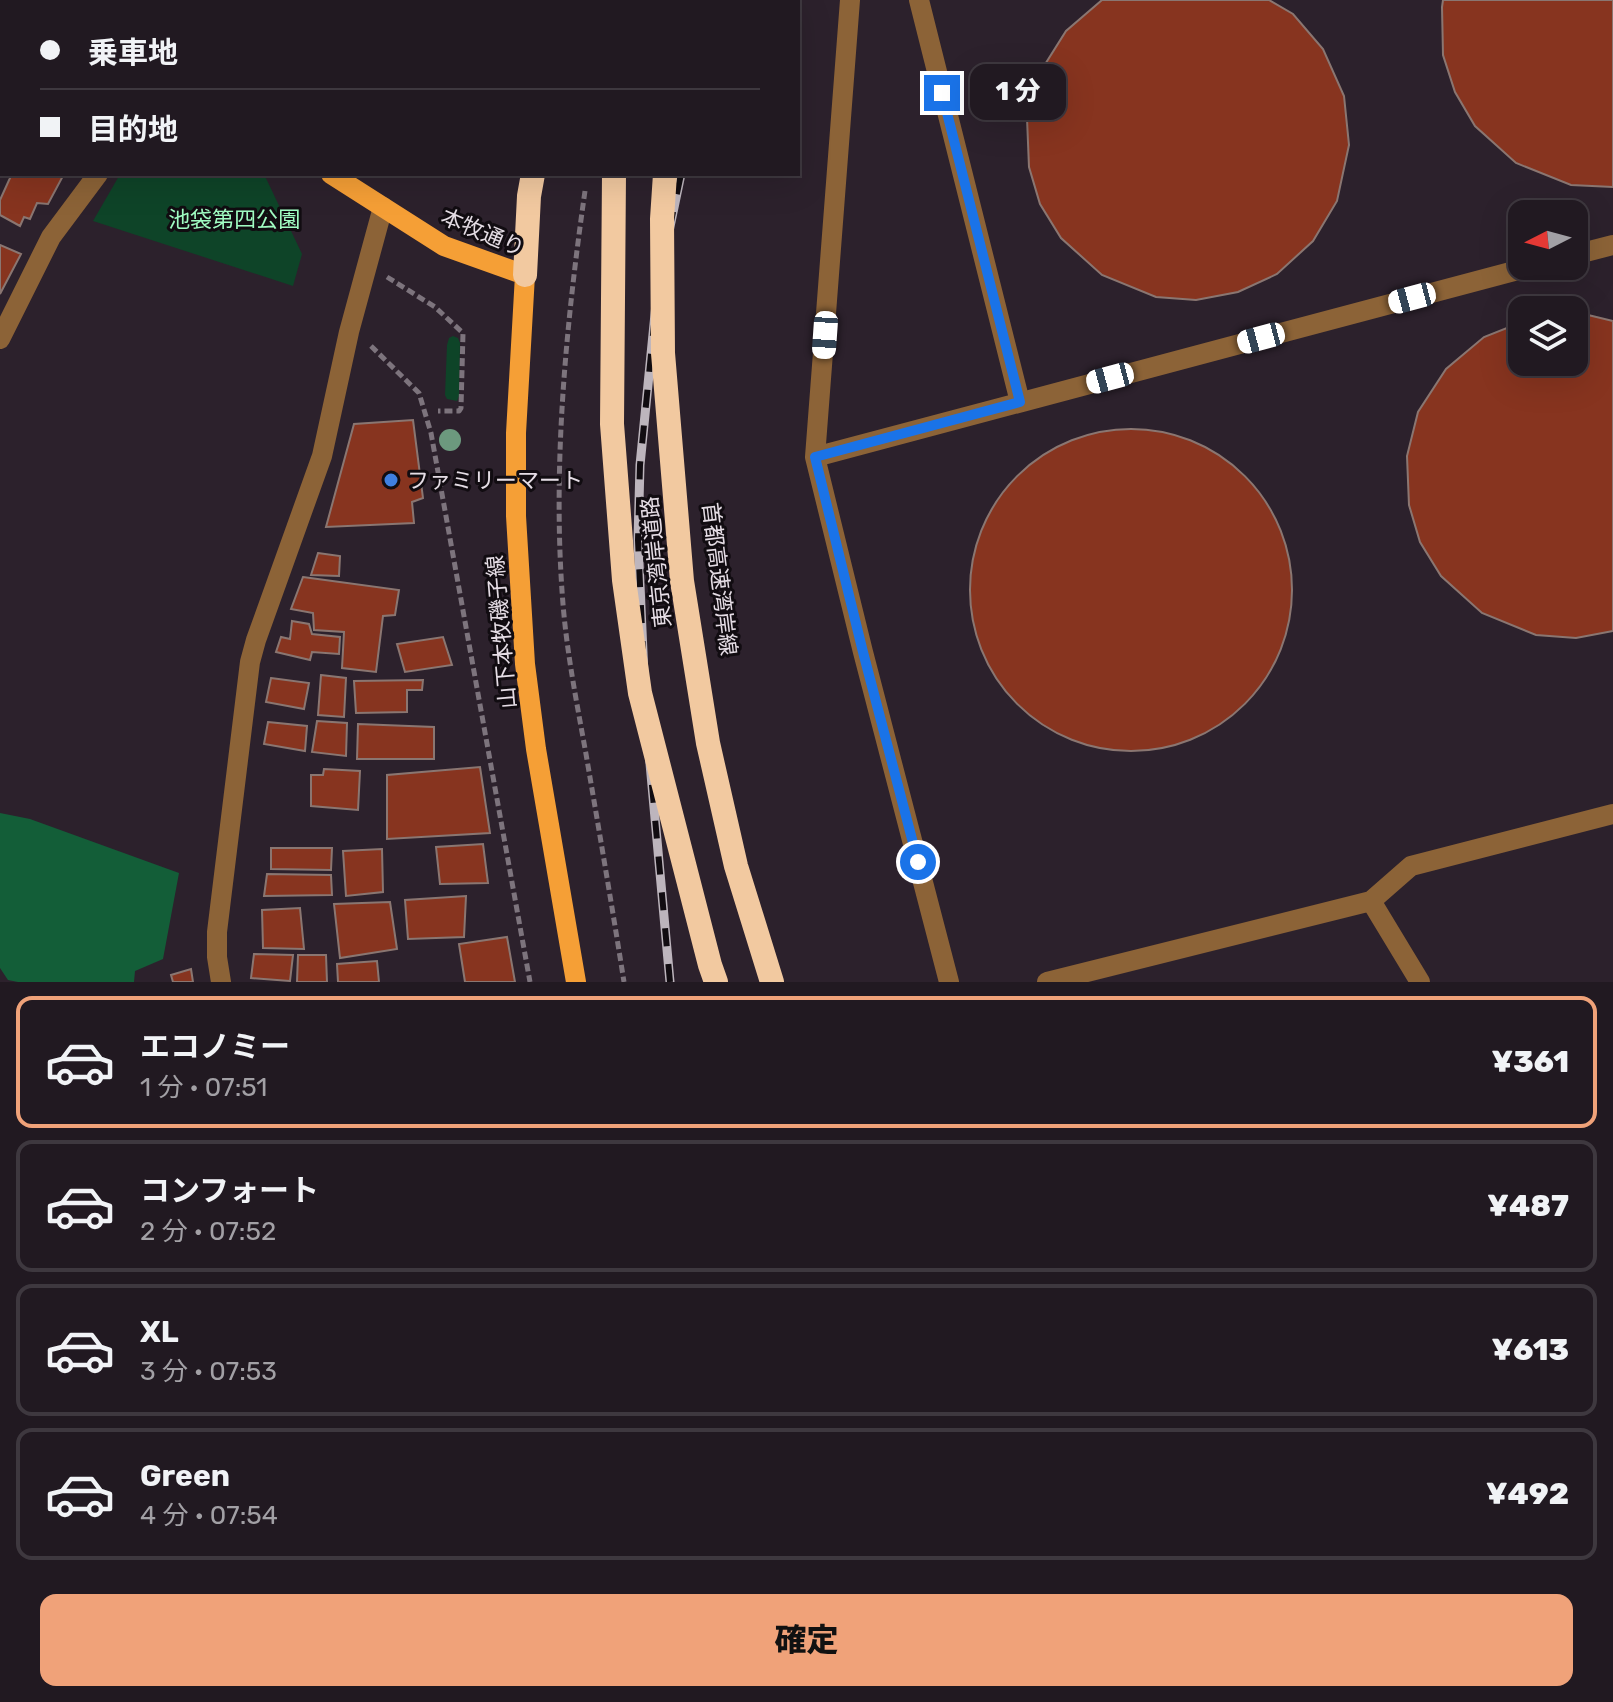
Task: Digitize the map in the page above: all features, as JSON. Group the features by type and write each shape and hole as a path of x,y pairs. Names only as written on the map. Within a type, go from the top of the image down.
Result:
{"highway":[{"name":"東京湾岸道路","path":"614,176 612,424 624,580 640,693 716,982"},
{"name":"東京湾岸道路","path":"665,176 662,219 663,353 682,581 712,758 736,866 772,982"},
{"name":"首都高速湾岸線","path":"675,176 672,355 685,529 721,759 745,868 780,982"},
{"path":"596,180 606,417 619,584 635,694 707,982"},
{"path":"525,275 531,185"}],"main road":[{"name":"本牧通り","path":"334,176 444,246 525,275"},
{"name":"本牧通り","path":"362,176 383,207"},
{"name":"山下本牧磯子線","path":"525,275 516,516 525,664 536,749 576,982"}],"street":[{"path":"850,0 815,457 949,982"},
{"path":"919,0 1020,402"},
{"path":"0,339 51,237 97,176"},
{"path":"221,982 217,932 250,662 322,456 349,332 383,207"},
{"path":"1588,251 1613,245"},
{"path":"815,457 1508,273"},
{"path":"1047,982 1371,901 1411,866 1613,814"},
{"path":"1371,901 1420,982"}],"path":[{"path":"596,180 571,302 561,458 561,579 568,651 624,982"},
{"path":"380,288 383,274 435,307 463,333 461,408 459,411 438,411"},
{"path":"369,343 419,393 431,433 530,982"}],"green space":[{"name":"池袋第四公園","path":"119,176 265,176 302,254 293,286 93,221"},
{"path":"453,336 460,343 457,401 447,399 445,395 447,345"},
{"path":"0,813 30,819 179,873 163,959 135,971 134,982 8,980 0,968"}],"building":[{"path":"1102,0 1269,0 1293,14 1323,49 1344,96 1349,145 1337,201 1313,241 1277,274 1238,292 1196,300 1156,297 1102,275 1061,238 1040,204 1029,167 1027,118 1039,74 1066,31"},
{"path":"1443,0 1613,0 1613,187 1571,185 1516,163 1475,126 1455,92 1443,55"},
{"path":"8,176 63,176 48,204 37,203 30,219 24,217 20,226 0,215 0,200 10,178"},
{"path":"0,245 21,254 0,294"},
{"path":"1588,315 1613,321 1613,631 1576,638 1536,635 1482,613 1441,576 1420,542 1409,505 1407,456 1418,412 1446,369 1484,337 1508,328 1508,376 1588,376"},
{"path":"413,420 423,498 412,502 414,523 326,527 354,424"},
{"path":"1131,429 1162,432 1193,441 1220,456 1245,476 1265,501 1280,528 1289,559 1292,590 1289,621 1280,652 1265,679 1245,704 1220,724 1193,739 1162,748 1131,751 1100,748 1069,739 1042,724 1017,704 997,679 982,652 973,621 970,590 973,559 982,528 997,501 1017,476 1042,456 1069,441 1100,432"},
{"path":"318,553 340,556 339,576 311,575"},
{"path":"303,577 399,590 395,615 383,616 376,672 342,668 344,632 314,630 313,613 291,609"},
{"path":"292,621 309,624 312,634 340,637 339,654 312,652 310,660 276,652 281,637 290,639"},
{"path":"443,637 452,665 405,672 397,644"},
{"path":"321,675 346,678 344,717 318,715"},
{"path":"271,678 309,683 304,709 266,702"},
{"path":"423,680 422,690 407,690 407,712 356,713 354,681"},
{"path":"317,721 347,723 346,756 312,752"},
{"path":"268,722 307,726 305,751 264,744"},
{"path":"358,724 434,727 434,759 357,759"},
{"path":"480,767 490,833 387,839 387,775"},
{"path":"324,769 360,771 358,810 311,806 311,775 323,775"},
{"path":"483,844 488,883 440,884 436,847"},
{"path":"271,848 332,848 331,870 271,869"},
{"path":"382,849 383,892 346,896 343,851"},
{"path":"267,874 331,875 332,895 264,896"},
{"path":"466,896 464,937 408,939 405,900"},
{"path":"390,902 397,949 340,958 334,904"},
{"path":"300,908 304,949 263,948 262,910"},
{"path":"507,937 515,982 465,982 459,944"},
{"path":"254,954 293,955 290,981 251,978"},
{"path":"298,955 326,955 327,982 297,982"},
{"path":"377,961 379,982 338,982 337,964"},
{"path":"191,969 193,982 173,982 171,975"}],"railway":[{"path":"670,982 646,720 638,540 640,465 658,284 681,176"}],"place":[{"name":"ファミリーマート","path":"391,480"}],"route":[{"path":"918,862 815,457 1020,402 942,93"}]}
